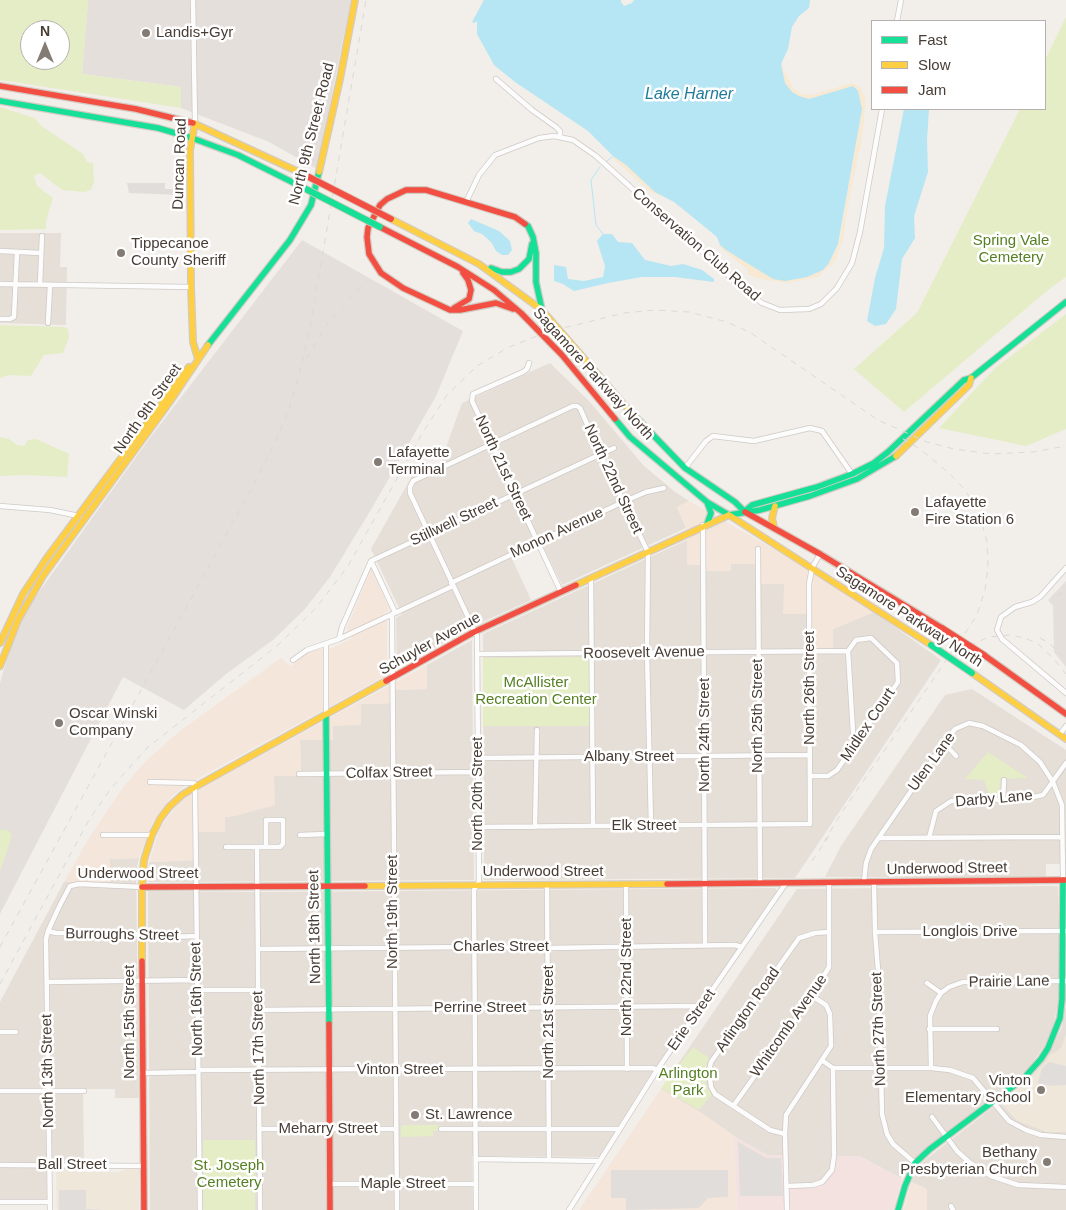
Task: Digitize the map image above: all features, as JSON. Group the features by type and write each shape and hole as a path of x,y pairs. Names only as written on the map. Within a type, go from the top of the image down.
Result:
{"main road":[{"name":"North 9th Street Road","path":"198,359 274,262 311,205 340,79 355,0"},
{"name":"Sagamore Parkway North","path":"0,86 118,105 195,123 301,172 480,264 542,310 616,397 685,468 744,511 820,554 984,655 1066,714"},
{"name":"Sagamore Parkway North","path":"0,101 158,128 192,138 238,155 458,267 494,290 521,313 562,355 630,437 707,502 729,514 931,645 1066,739"},
{"name":"Duncan Road","path":"195,123 190,150 191,287 193,342 198,359"},
{"path":"521,313 496,303 460,310 450,310 403,288 381,273 370,254 367,238 368,228 380,205 387,199 406,190 426,190 515,216 528,226 533,237 536,253 536,282 542,310"},
{"path":"480,264 502,272 511,272 519,269 529,259 533,237"},
{"path":"450,310 463,304 469,298 471,290 468,280 458,267"},
{"name":"Schuyler Avenue","path":"744,511 752,506 802,492 852,474 874,463 964,380 971,378 1066,302"},
{"name":"North 9th Street","path":"0,643 1,635 34,576 180,377 198,359"},
{"name":"North 9th Street","path":"0,666 10,639 36,587 169,403 198,359"},
{"name":"Schuyler Avenue","path":"152,835 169,807 182,795 474,632 729,514 774,506 810,496 857,479 896,456 969,385 971,378"},
{"path":"705,524 711,513 707,502"},
{"path":"774,506 772,518 774,527"},
{"name":"North 18th Street","path":"326,715 330,1210"},
{"name":"North 15th Street","path":"144,1210 142,887 144,860 152,835"},
{"path":"898,1210 905,1186 915,1163 946,1136 1024,1078 1041,1060 1048,1048 1060,1018 1065,981 1064,880"},
{"name":"Underwood Street","path":"142,887 1064,880"}],"street":[{"name":"Duncan Road","path":"193,0 195,123"},
{"path":"897,20 901,0"},
{"path":"496,80 532,110 556,126 560,132 560,137"},
{"name":"Conservation Club Road","path":"466,202 479,175 494,155 539,138 554,136 573,140 596,156 737,283 762,303 780,310 796,311 809,309 821,304 842,283 852,263 858,243 882,110"},
{"path":"40,284 42,236"},
{"path":"0,252 41,253"},
{"path":"0,319 14,317 18,252"},
{"path":"0,284 191,287"},
{"path":"48,323 50,284"},
{"name":"North 21st Street","path":"528,363 527,369 523,372 473,394 471,398 561,592"},
{"name":"North 22nd Street","path":"492,444 577,406 580,408 600,454 648,552"},
{"path":"685,468 706,441 713,436 754,441 810,428 822,432 852,474"},
{"name":"North 20th Street","path":"476,1210 474,890 478,881 477,636 410,493 410,487 413,481 492,444"},
{"name":"Stillwell Street","path":"371,561 614,448"},
{"name":"Monon Avenue","path":"293,660 307,650 326,644 394,613 537,542 623,502 646,492 664,488"},
{"path":"0,506 50,510 77,515 84,520"},
{"name":"North 24th Street","path":"705,524 705,945"},
{"name":"North 25th Street","path":"758,549 758,825 760,883"},
{"path":"648,552 647,653 651,826"},
{"name":"North 26th Street","path":"810,824 811,651 809,594 812,568 820,554"},
{"path":"339,638 371,561"},
{"name":"North 19th Street","path":"371,561 394,613 392,773 397,1210"},
{"path":"1066,568 1040,597 1032,602 1015,607 1001,617 997,630 1002,639 1066,693"},
{"path":"591,578 593,826"},
{"path":"1,635 10,639"},
{"name":"Midlex Court","path":"810,776 828,776 834,773 856,745 898,682 897,663 871,638 856,640 848,651"},
{"name":"North 18th Street","path":"326,644 326,715"},
{"path":"811,651 848,651 852,732 856,745"},
{"name":"Roosevelt Avenue","path":"478,654 811,651"},
{"name":"Ulen Lane","path":"864,882 866,863 871,849 944,743 955,729 969,722 983,726 1021,745 1040,762 1053,782 1062,805 1064,880"},
{"path":"1060,734 1066,726"},
{"path":"535,826 537,730"},
{"path":"944,743 956,756"},
{"name":"Albany Street","path":"478,758 810,755"},
{"name":"Darby Lane","path":"929,838 936,811 951,801 1003,801 1043,795 1066,764"},
{"name":"Colfax Street","path":"299,774 478,772"},
{"path":"1003,801 1004,780"},
{"path":"150,782 194,783 195,787"},
{"name":"North 16th Street","path":"195,787 200,1210"},
{"path":"226,847 266,847 280,847 283,844 283,820 266,820 266,847"},
{"name":"Elk Street","path":"478,827 810,824"},
{"path":"104,834 152,835"},
{"path":"300,835 327,834"},
{"path":"879,838 1062,837"},
{"name":"North 17th Street","path":"257,847 260,1210"},
{"name":"Whitcomb Avenue","path":"734,1105 812,996 830,967 829,882"},
{"name":"North 27th Street","path":"874,882 879,983 882,1114 887,1134 893,1144 915,1163"},
{"name":"Erie Street","path":"569,1210 657,1070 786,883"},
{"name":"Underwood Street","path":"48,931 70,886 79,884 142,887"},
{"name":"North 22nd Street","path":"626,884 627,1069"},
{"name":"North 21st Street","path":"547,885 550,1069 549,1159"},
{"name":"Burroughs Street","path":"48,931 56,933 197,936"},
{"name":"North 13th Street","path":"48,931 46,939 50,1210"},
{"name":"Longlois Drive","path":"875,932 1064,931"},
{"name":"Arlington Road","path":"785,1134 770,1130 715,1094 711,1087 709,1070 711,1062 799,938 815,933 829,932"},
{"name":"Charles Street","path":"259,949 393,947 549,948 735,944 742,947"},
{"path":"47,982 197,980"},
{"name":"Prairie Lane","path":"941,993 949,987 962,982 1065,981"},
{"path":"927,983 941,993 932,1007 929,1030 931,1068"},
{"path":"197,990 258,990"},
{"path":"787,1210 786,1114 823,1061 831,1046 830,1014 826,1005 812,996"},
{"name":"Perrine Street","path":"259,1010 699,1006 700,1010"},
{"path":"929,1030 997,1029"},
{"path":"0,1032 16,1032"},
{"path":"823,1061 833,1068 881,1067 950,1070 973,1078 1009,1120 1026,1130 1041,1135 1066,1137"},
{"name":"Vinton Street","path":"142,1073 395,1069 652,1068 657,1070"},
{"path":"787,1186 813,1186 822,1182 832,1170 834,1156 833,1068"},
{"path":"0,1090 84,1091"},
{"path":"932,1117 957,1151 969,1162 991,1176 1018,1185 1066,1186"},
{"name":"Meharry Street","path":"260,1129 396,1129"},
{"path":"441,1129 620,1129"},
{"path":"476,1159 600,1161"},
{"name":"Ball Street","path":"0,1165 143,1166"},
{"name":"Maple Street","path":"329,1184 476,1184"},
{"path":"0,1202 50,1202"}],"shaded area":[{"path":"88,0 351,0 317,169 269,142 181,108 181,87 82,74"},
{"path":"127,183 165,183 165,189 174,189 175,185 183,185 182,195 129,193"},
{"path":"0,233 61,233 60,267 67,267 66,325 0,323"},
{"path":"302,240 463,331 436,396 330,577 304,610 273,640 226,674 184,710 123,677 0,914 0,683 13,639 26,610 149,439"},
{"path":"550,363 589,401 644,466 689,501 677,507 686,528 562,585 538,536 508,550 531,600 469,628 397,669 396,618 402,614 371,549 412,476 440,464 462,403"},
{"path":"689,501 820,575 874,612 833,629 833,654 807,654 807,614 783,614 784,584 755,584 755,564 731,564 731,571 701,571 701,565 687,565 687,540 691,537 677,507"},
{"path":"687,540 687,565 701,565 731,571 731,564 755,564 784,584 807,613 833,629 874,612 941,660 795,878 484,880 483,634"},
{"path":"371,568 389,608 383,614 387,621 387,675 186,785 173,795 153,821 139,858 110,859 110,882 64,882 89,838 123,787 147,760 181,730 281,658 291,666 310,651 332,648 352,638 347,628"},
{"path":"1066,581 1066,667 1054,652 1053,606 1048,600"},
{"path":"472,640 474,880 148,882 149,862 198,860 197,832 225,817 239,815 274,776 301,776 300,740 332,740 332,726 361,704 394,703 395,690 427,689 427,665"},
{"path":"427,665 427,689 395,690 395,703 361,704 361,725 333,726 333,740 300,740 301,776 274,776 275,805 225,817 225,832 197,832 198,860 149,862 159,831 181,801 189,795"},
{"path":"972,689 1066,750 1066,864 1046,864 1046,877 825,877 841,846 945,695"},
{"path":"139,858 136,872 139,1098 115,1098 115,1089 83,1089 84,1161 46,1161 47,1201 0,1201 0,1002 64,882 110,882 110,859"},
{"path":"1058,886 1060,977 1058,1002 1053,1028 1044,1046 1030,1066 1020,1075 920,1153 910,1163 901,1178 859,1156 820,1183 787,1186 785,1155 767,1155 661,1089 797,889"},
{"path":"775,888 777,891 600,1157 472,1156 473,1210 150,1210 148,891 262,892"},
{"path":"1066,1007 1066,1210 927,1210 927,1189 911,1182 918,1169 925,1160 1031,1078 1047,1058 1062,1027"},
{"name":"Vinton Elementary School","path":"1066,1034 1066,1132 1046,1132 1016,1120 1000,1102 1031,1078 1048,1059 1049,1055 1058,1051"},
{"path":"1049,1062 1066,1066 1066,1085 1052,1086 1038,1083 1042,1068"},
{"path":"661,1089 703,1114 734,1136 737,1210 579,1210"},
{"path":"734,1136 767,1155 785,1155 787,1186 813,1185 829,1175 834,1156 859,1156 902,1179 894,1208 893,1210 737,1210"},
{"path":"738,1142 766,1158 781,1158 783,1196 740,1196"},
{"path":"56,1169 69,1169 78,1172 118,1172 126,1169 139,1169 139,1210 57,1210"},
{"path":"611,1170 728,1170 728,1197 708,1198 699,1208 626,1210 626,1198 611,1198"},
{"path":"911,1182 927,1189 927,1210 904,1210"},
{"path":"59,1190 86,1190 86,1209 106,1210 59,1210"}],"green space":[{"path":"0,0 88,0 82,74 181,87 181,108 0,80"},
{"name":"Spring Vale Cemetery","path":"1066,17 1066,277 1048,290 904,412 854,369 917,313 1019,110 1046,110 1046,58"},
{"path":"0,107 35,118 40,125 83,154 87,162 93,163 94,181 91,190 84,192 62,190 40,173 34,176 37,186 53,198 46,221 46,229 0,230"},
{"path":"1066,314 1066,429 1026,446 939,428 995,368"},
{"path":"0,325 64,327 68,329 69,337 63,353 44,355 31,376 9,375 0,378"},
{"path":"0,437 9,439 17,445 24,446 28,440 36,439 69,454 67,477 0,476"},
{"name":"McAllister Recreation Center","path":"589,657 589,726 483,726 483,658"},
{"path":"988,752 1028,778 1000,779 999,797 990,797 984,780 965,779"},
{"path":"0,830 8,830 12,836 1,869 0,869"},
{"name":"Arlington Park","path":"693,1047 709,1058 706,1067 706,1083 712,1094 699,1110 661,1088"},
{"path":"440,1125 440,1131 433,1131 433,1136 401,1137 401,1126"},
{"name":"St. Joseph Cemetery","path":"203,1140 255,1140 255,1210 203,1210"}],"sand":[{"path":"781,64 793,88 802,94 812,95 852,83 860,87 866,100 861,143 843,240 835,261 818,277 785,283 757,278 748,274 747,269 719,247 720,245 785,281 807,277 823,270 839,244 862,109 823,96 809,99 799,96 792,92 785,83"},
{"path":"613,156 662,197 651,192 620,165"}],"water":[{"name":"Lake Harner","path":"484,0 621,0 624,6 632,3 634,0 810,0 809,8 799,16 792,27 788,49 781,64 785,83 792,92 809,99 853,86 858,91 862,109 838,244 829,263 823,270 807,277 785,281 773,279 726,250 720,245 717,237 674,202 655,192 626,165 613,156 588,131 515,82 494,65 477,34 477,21 472,22"},
{"path":"904,110 929,110 928,172 914,216 915,238 902,259 896,309 886,324 875,326 867,321 875,278 884,248 885,206"},
{"path":"471,219 499,231 510,241 512,250 508,255 502,255 496,251 491,242 482,234 474,231 468,223"},
{"path":"603,234 612,234 618,242 632,243 645,260 671,266 683,264 702,270 714,279 714,282 675,277 642,277 574,291 554,281 554,265 566,267 568,279 584,281 603,277 605,266 597,241"}],"waterway":[{"path":"606,162 613,156"},
{"path":"600,167 591,180 596,225 603,234"}],"railway":[{"path":"0,947 255,482 288,412 310,328 366,0"},
{"path":"307,358 328,323 366,281"},
{"path":"0,984 89,820 112,787 147,748 278,645 316,608 348,566 423,432 447,395 477,366 507,348 547,332 624,313 656,310 689,312 727,322 751,333 878,420 927,442 954,449 991,454 1033,452 1066,446"},
{"path":"824,842 842,812 970,626 977,615 985,590 988,566 987,542 973,503 965,490 949,473 920,449 900,437"},
{"path":"1057,596 1066,590"},
{"path":"953,663 964,650 973,644 989,637 1010,635 1025,638 1038,644 1066,674"},
{"path":"1040,638 1049,643 1066,659"},
{"path":"812,861 829,836"}],"traffic: fast":[{"path":"0,101 158,128 238,155 298,185"},
{"path":"208,345 290,240 311,205 319,172"},
{"path":"298,185 380,227"},
{"path":"525,224 528,226 533,237 536,253 536,282 542,310"},
{"path":"491,268 502,272 511,272 519,269 529,259 532,244"},
{"path":"746,510 752,505 817,487 852,474 874,463 964,380 971,378 1066,302"},
{"path":"627,408 685,468 735,502 744,511"},
{"path":"615,419 630,437 707,502 729,515 760,510 810,496 857,479 896,456"},
{"path":"707,502 711,513 707,524"},
{"path":"931,645 972,673"},
{"path":"326,715 329,1024"},
{"path":"898,1210 905,1186 915,1163 930,1149 1024,1078 1048,1048 1060,1018 1062,999 1063,880"}],"traffic: slow":[{"path":"319,172 340,79 355,0"},
{"path":"193,123 301,173"},
{"path":"195,123 190,150 191,287 193,342 198,359"},
{"path":"391,219 479,264 542,310 627,408"},
{"path":"0,666 18,620 43,576 169,403 208,345"},
{"path":"0,643 23,594 46,559 189,367"},
{"path":"896,456 969,385 971,378"},
{"path":"774,527 772,518 775,506"},
{"path":"576,585 729,515"},
{"path":"729,515 931,645"},
{"path":"972,673 1066,739"},
{"path":"142,961 144,860 152,835 169,807 182,795 195,787 386,681"},
{"path":"365,886 667,884"}],"traffic: jam":[{"path":"0,86 136,109 193,123"},
{"path":"301,173 391,219"},
{"path":"513,309 496,303 460,310 450,310 403,288 381,273 369,254 368,228 380,205 387,199 406,190 426,190 515,217 525,224"},
{"path":"380,227 458,267 494,290 521,313 562,355 615,419"},
{"path":"454,308 469,299 471,290 468,280 463,273"},
{"path":"745,512 820,554 942,628"},
{"path":"386,681 474,632 576,585"},
{"path":"942,628 984,655"},
{"path":"984,655 1066,714"},
{"path":"667,884 1066,880"},
{"path":"142,887 365,886"},
{"path":"142,961 144,1210"},
{"path":"329,1024 330,1210"}],"place":[{"name":"Landis+Gyr","path":"146,33"},
{"name":"Tippecanoe County Sheriff","path":"121,253"},
{"name":"Lafayette Terminal","path":"378,462"},
{"name":"Lafayette Fire Station 6","path":"915,512"},
{"name":"Oscar Winski Company","path":"59,723"},
{"name":"Vinton Elementary School","path":"1041,1090"},
{"name":"St. Lawrence","path":"415,1115"},
{"name":"Bethany Presbyterian Church","path":"1047,1162"}]}
